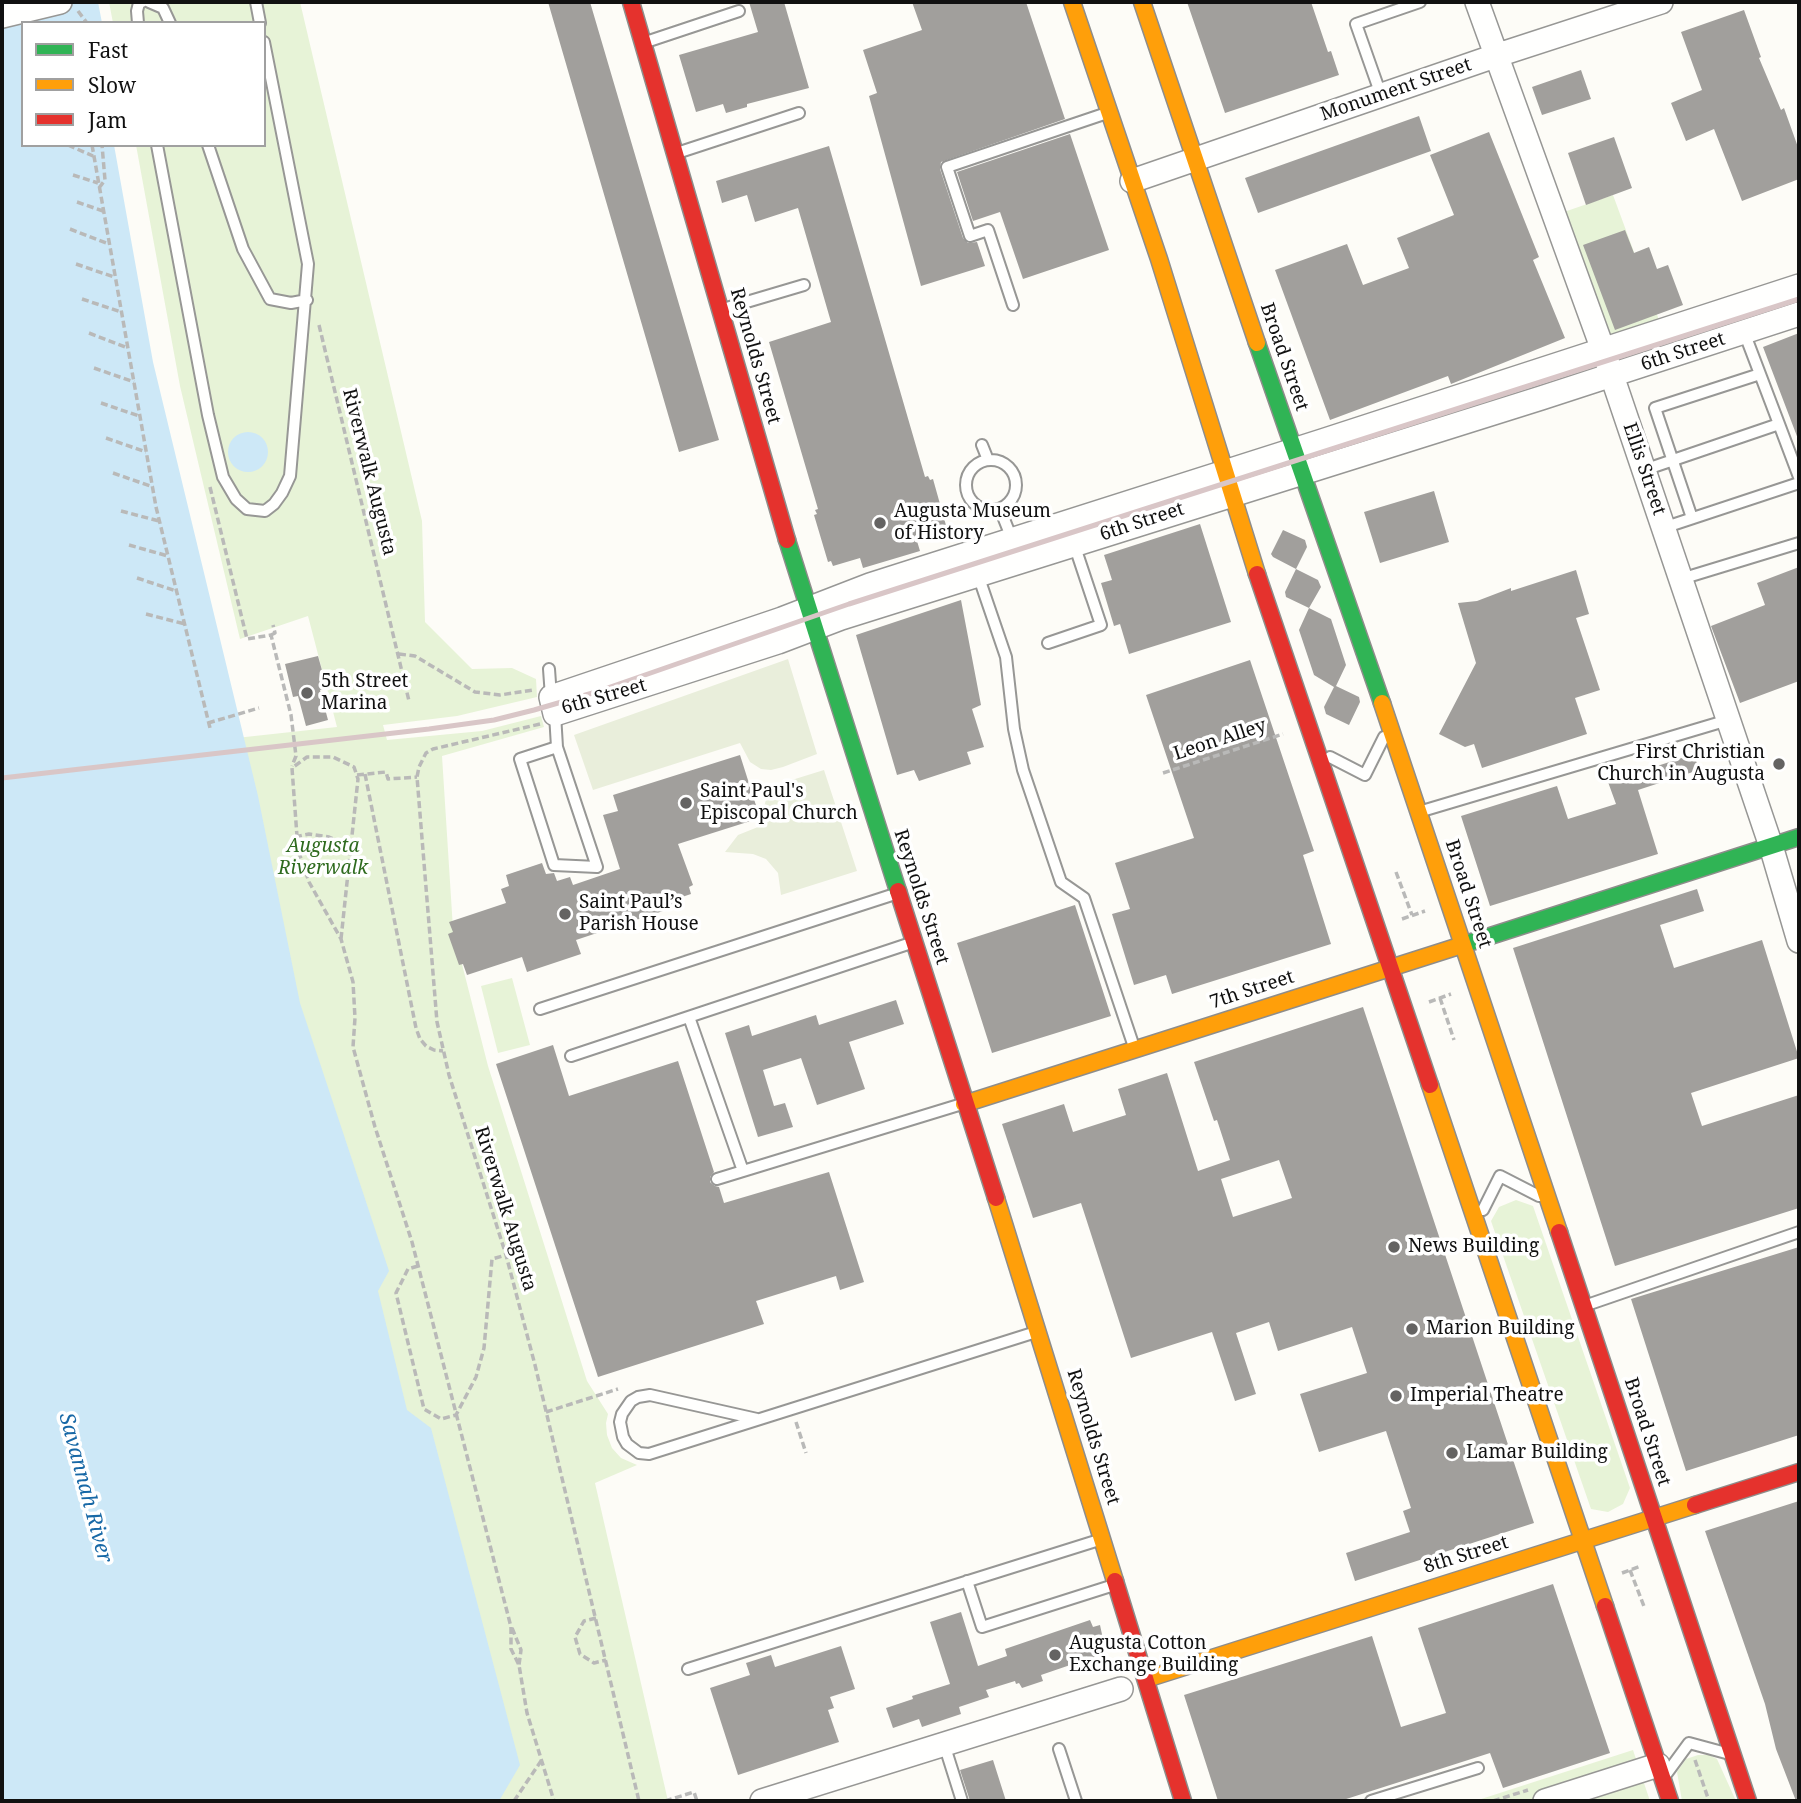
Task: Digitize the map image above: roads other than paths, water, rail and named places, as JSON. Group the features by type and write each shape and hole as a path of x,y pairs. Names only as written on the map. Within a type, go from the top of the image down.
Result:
{"main road":[{"name":"Reynolds Street","path":"631,2 811,619 1038,1331 1183,1801"},
{"path":"1072,2 1159,259 1232,495 1670,1801"},
{"name":"Broad Street","path":"1142,2 1419,812 1748,1801"},
{"name":"7th Street","path":"964,1104 1799,837"},
{"name":"8th Street","path":"1146,1679 1799,1472"}],"street":[{"path":"2,16 60,2"},
{"name":"Ellis Street","path":"1476,2 1612,375 1771,846 1799,941"},
{"name":"Monument Street","path":"1132,181 1661,2"},
{"name":"6th Street","path":"553,706 811,619 870,585 1799,286"},
{"name":"6th Street","path":"811,619 841,618 1799,314"},
{"path":"761,1801 1121,1689"},
{"path":"1545,1801 1661,1772"}],"lane":[{"path":"138,21 137,11 139,3 142,2"},
{"path":"149,2 163,8 169,21"},
{"path":"256,2 260,21"},
{"path":"1381,95 1356,24 1420,2"},
{"path":"643,43 739,11"},
{"path":"157,147 208,415 223,477 236,499 247,509 265,511 274,505 290,476 309,264 266,52"},
{"path":"674,154 799,113"},
{"path":"1013,305 988,230 970,236 947,167 1108,113"},
{"path":"209,147 243,249 270,299 291,303 307,300"},
{"path":"720,310 804,285"},
{"path":"1744,332 1799,477"},
{"path":"1692,518 1654,408 1760,374"},
{"path":"1644,470 1779,424"},
{"path":"982,445 988,460"},
{"path":"988,460 1000,461 1007,466 1016,480 1013,498 1000,509 978,506 968,495 967,479 970,472 975,466 988,460"},
{"path":"1663,528 1799,483"},
{"path":"1000,509 1012,539"},
{"path":"1681,579 1799,543"},
{"path":"1048,643 1101,625 1074,544"},
{"path":"978,575 1006,657 1014,729 1023,770 1061,882 1084,898 1134,1049"},
{"path":"549,668 557,747 597,867 554,865 520,759 557,747"},
{"path":"1419,812 1728,720"},
{"path":"1318,751 1365,775 1390,726"},
{"path":"540,1009 898,893"},
{"path":"571,1056 913,942"},
{"path":"689,1017 743,1171"},
{"name":"7th Street","path":"717,1179 964,1104"},
{"path":"1477,1222 1500,1176 1548,1200"},
{"path":"1584,1306 1799,1232"},
{"path":"757,1419 650,1395 631,1401 620,1422 627,1444 639,1453 649,1454 1038,1331"},
{"path":"688,1670 1102,1539"},
{"path":"967,1581 982,1627 1117,1584"},
{"path":"1661,1772 1689,1743 1732,1755"},
{"path":"944,1744 962,1801"},
{"path":"1059,1749 1076,1801"},
{"path":"1371,1801 1478,1768"}],"water":[{"name":"Savannah River","path":"2,2 98,2 102,21 21,21 21,147 114,147 153,362 258,796 300,1003 389,1271 378,1291 407,1410 431,1428 520,1765 499,1801 2,1801"},
{"path":"248,432 262,438 268,452 262,466 248,472 234,466 228,452 234,438"}],"railway":[{"path":"2,778 429,729 494,720 534,710 596,692 849,604 1799,299"}],"place":[{"name":"Augusta Museum of History","path":"880,523"},
{"name":"5th Street Marina","path":"307,693"},
{"name":"First Christian Church in Augusta","path":"1779,764"},
{"name":"Saint Paul's Episcopal Church","path":"686,803"},
{"name":"Saint Paul’s Parish House","path":"565,914"},
{"name":"News Building","path":"1394,1247"},
{"name":"Marion Building","path":"1412,1329"},
{"name":"Imperial Theatre","path":"1396,1396"},
{"name":"Lamar Building","path":"1452,1453"},
{"name":"Augusta Cotton Exchange Building","path":"1055,1655"}],"park label":[{"name":"Augusta Riverwalk","path":"323,858"}]}
